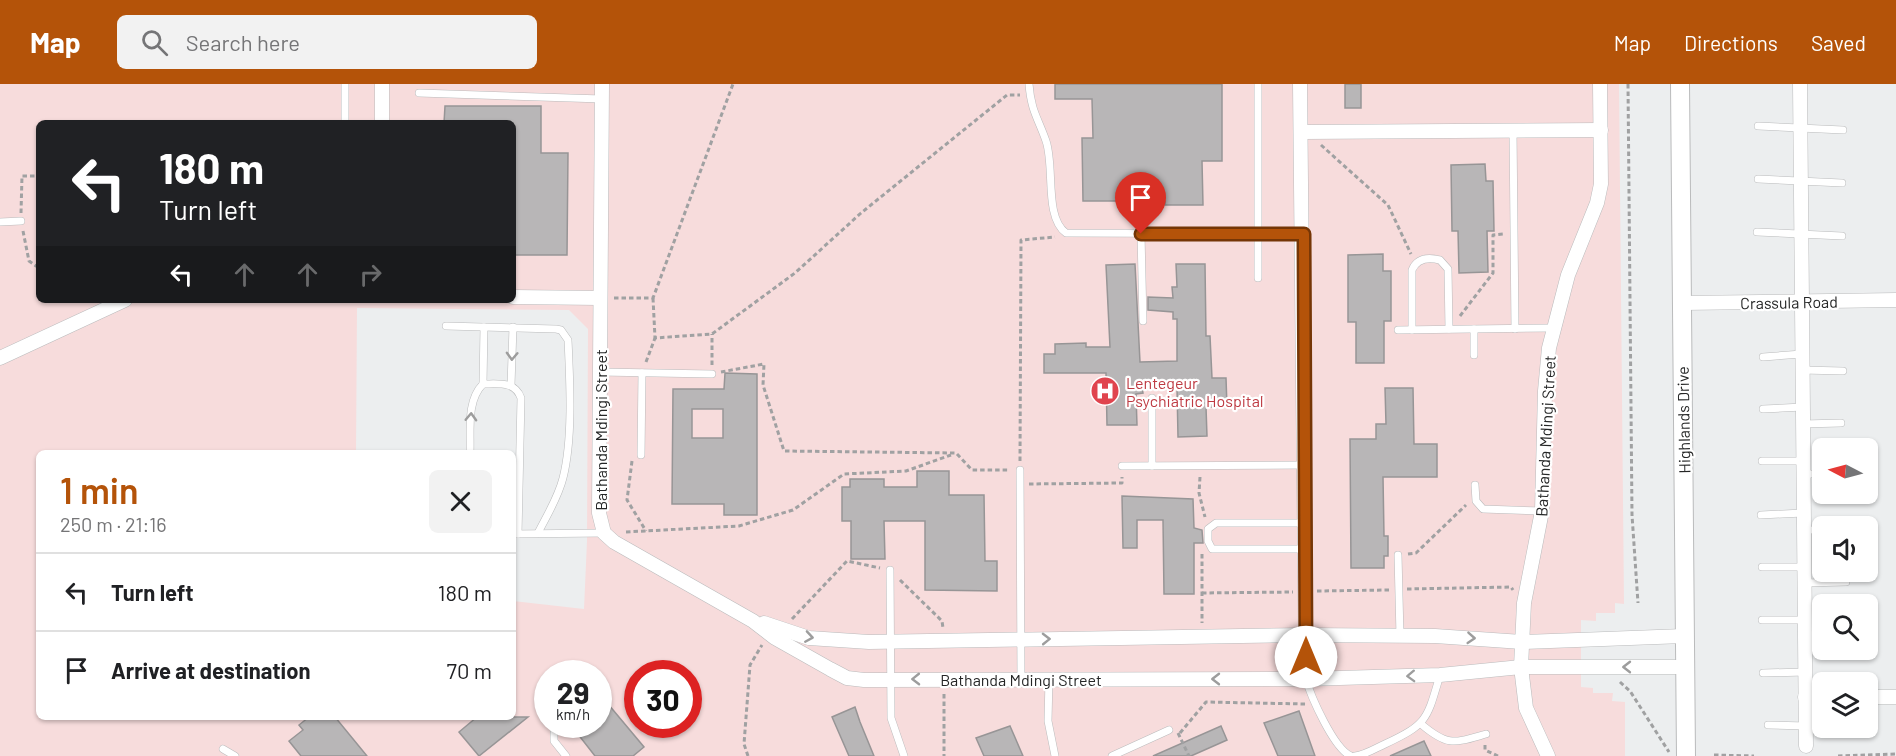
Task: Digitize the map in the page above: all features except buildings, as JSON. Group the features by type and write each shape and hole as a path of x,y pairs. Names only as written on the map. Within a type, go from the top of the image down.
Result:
{"main road":[{"name":"Highlands Drive","path":"1680,84 1685,668 1681,755"}],"street":[{"path":"382,84 382,120"},
{"name":"Bathanda Mdingi Street","path":"602,84 599,513 604,533 614,542 753,621 775,638 848,678 892,680 1022,678 1306,680 1440,675 1521,667 1685,668"},
{"path":"1300,84 1303,132 1306,680"},
{"name":"Bathanda Mdingi Street","path":"1548,756 1526,708 1521,667 1524,603 1542,511 1545,391 1553,328 1568,275 1597,203 1601,166 1600,84"},
{"path":"1800,84 1806,747"},
{"path":"1303,132 1601,130"},
{"path":"516,297 600,298"},
{"name":"Crassula Road","path":"1682,303 1896,300"},
{"path":"0,358 119,303"},
{"name":"Bathanda Mdingi Street","path":"753,621 809,638 889,642 1306,635 1400,636 1522,642 1684,636"},
{"path":"1805,697 1812,697"},
{"path":"1878,697 1896,697"}],"lane":[{"path":"345,84 345,120"},
{"path":"1029,84 1035,120 1046,141 1055,220 1059,228 1074,235 1304,234"},
{"path":"1257,84 1258,278"},
{"path":"419,93 602,99"},
{"path":"1758,126 1843,130"},
{"path":"1513,130 1515,328"},
{"path":"1758,179 1842,183"},
{"path":"0,222 21,221"},
{"path":"1757,232 1842,236"},
{"path":"1141,234 1143,321"},
{"path":"1412,330 1412,270 1415,263 1423,259 1435,259 1446,266 1449,273 1449,329"},
{"path":"446,326 556,328 561,330 568,340 569,438 566,461 559,492 538,533"},
{"path":"483,384 484,327"},
{"path":"511,385 513,327"},
{"path":"1398,330 1553,328"},
{"path":"1474,329 1474,356"},
{"path":"1763,357 1802,354"},
{"path":"1802,370 1843,371"},
{"path":"600,372 712,374"},
{"path":"641,455 642,373"},
{"path":"470,450 471,408 477,389 483,384 515,387 521,398 516,534 604,533"},
{"path":"1152,398 1152,466"},
{"path":"1763,410 1803,407"},
{"path":"1803,424 1841,423"},
{"path":"1762,461 1812,470"},
{"path":"1122,466 1305,465"},
{"path":"1020,470 1022,678"},
{"path":"1475,485 1476,501 1487,510 1542,511"},
{"path":"1761,515 1803,513"},
{"path":"1306,523 1216,523 1208,529 1210,546 1217,550 1306,549"},
{"path":"1804,530 1812,530"},
{"path":"1398,555 1400,636"},
{"path":"1762,567 1804,567"},
{"path":"890,570 891,718 904,756"},
{"path":"1804,583 1845,582"},
{"path":"1762,620 1804,620"},
{"path":"1805,635 1812,635"},
{"path":"1763,673 1805,672"},
{"path":"1306,680 1314,704 1341,748 1353,756 1411,732 1421,724 1429,712 1440,675"},
{"path":"1049,679 1048,722 1055,756"},
{"path":"1421,724 1445,741 1455,742 1486,734"},
{"path":"1768,725 1806,726"},
{"path":"1112,756 1169,730"},
{"path":"554,738 566,756"},
{"path":"223,749 235,756"}],"path":[{"path":"642,373 655,338 653,298 734,84"},
{"path":"1628,84 1632,515 1638,603"},
{"path":"655,338 712,334 795,273 861,213 1007,95 1030,95"},
{"path":"1303,132 1341,161 1388,205 1415,263"},
{"path":"36,177 22,176 21,221 29,261 36,266"},
{"path":"1449,329 1493,273 1493,235 1514,234"},
{"path":"1074,235 1021,240 1020,470 1027,484 1122,483 1122,466"},
{"path":"600,298 653,298"},
{"path":"712,334 712,374 764,364 763,385 784,451 956,453 972,470 1020,470"},
{"path":"604,533 739,526 793,510 844,474 906,471 956,453"},
{"path":"641,455 630,462 627,500 646,531"},
{"path":"1200,466 1199,493 1208,529"},
{"path":"1398,555 1416,553 1464,506 1476,501"},
{"path":"1202,637 1202,549 1210,546"},
{"path":"1202,593 1511,587 1524,603"},
{"path":"1613,678 1624,684 1668,752 1681,755"},
{"path":"1179,733 1206,702 1314,704"},
{"path":"1169,730 1179,733 1189,756"},
{"path":"1486,734 1485,750 1498,756"},
{"path":"1838,756 1896,753"},
{"path":"1714,755 1755,756"}],"shaded area":[{"name":"Lentegeur Psychiatric Hospital","path":"0,84 1619,84 1624,604 1615,603 1615,613 1596,613 1596,621 1581,620 1581,687 1593,688 1593,693 1613,693 1612,701 1625,702 1625,756 0,756"}],"place":[{"name":"Lentegeur Psychiatric Hospital","path":"1105,391"}],"route":[{"path":"1141,234 1304,234 1306,657"}]}
